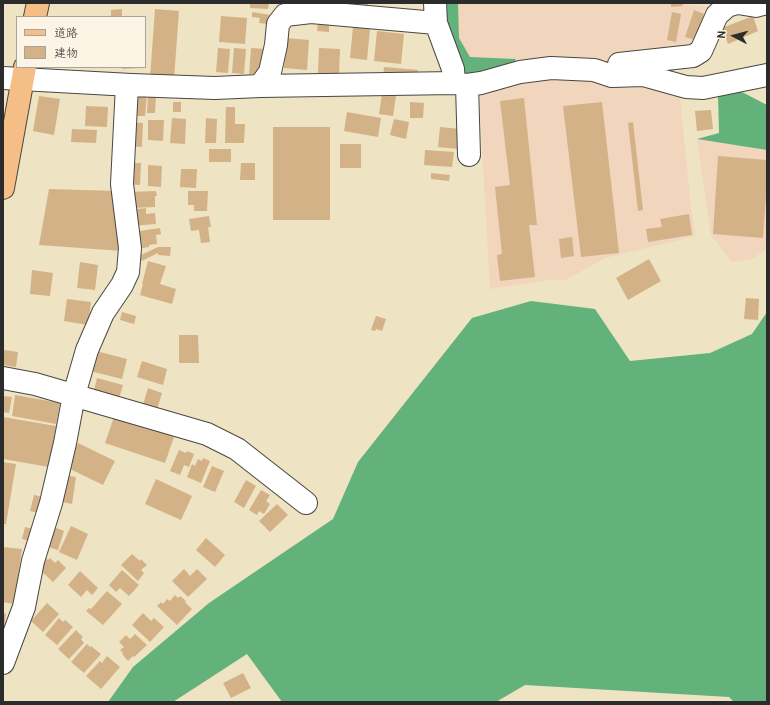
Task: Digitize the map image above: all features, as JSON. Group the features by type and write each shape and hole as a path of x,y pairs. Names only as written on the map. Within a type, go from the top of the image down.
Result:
{"main road":[{"path":"35,16 38,3"},
{"path":"3,188 17,75"}],"street":[{"path":"594,70 609,65 693,56 701,51 717,16 727,6 738,3 756,6 767,3"},
{"path":"260,86 270,72 276,45 278,24 283,9 311,12 436,13 453,69 460,84 469,155"},
{"path":"17,75 127,85 215,88 481,83 520,72 551,68 594,70 612,76 642,75 686,87 703,88 767,76"},
{"path":"3,663 24,607 33,561 51,503 74,395 87,350 103,314 122,285 128,272 130,248 122,184 127,85"},
{"path":"3,378 35,384 207,434 237,449 306,503"}],"shaded area":[{"path":"458,3 683,3 715,8 697,45 653,55 601,63 470,57 459,38"},
{"path":"550,74 679,87 695,236 605,258 566,280 550,280 490,289 479,93"},
{"path":"697,139 767,150 767,249 752,259 732,262 711,235"}],"green space":[{"path":"442,3 458,3 459,38 470,57 516,59 512,67 467,78 461,70 443,21"},
{"path":"740,91 767,105 767,150 697,139 719,133 718,94"},
{"path":"531,301 595,309 630,361 710,353 752,334 767,312 767,702 734,702 729,697 525,685 496,702 282,702 247,654 173,702 108,702 133,667 209,603 333,519 358,462 472,318"}],"building":[{"path":"250,3 269,3 268,9 250,8"},
{"path":"357,3 368,3 367,12 357,11"},
{"path":"671,3 682,3 683,6 671,7"},
{"path":"122,9 122,16 111,16 111,10"},
{"path":"155,9 179,11 174,79 150,78"},
{"path":"694,10 704,14 695,40 685,37"},
{"path":"252,12 277,16 276,25 259,23 260,18 252,17"},
{"path":"672,12 681,14 676,42 667,40"},
{"path":"221,16 247,18 245,44 219,42"},
{"path":"753,16 758,31 728,44 722,28"},
{"path":"318,21 329,21 329,32 317,31"},
{"path":"353,27 370,29 367,60 350,58"},
{"path":"377,31 404,34 401,64 374,61"},
{"path":"286,38 309,40 307,70 284,68"},
{"path":"218,48 230,49 228,73 216,72"},
{"path":"234,48 246,49 244,74 232,73"},
{"path":"251,48 266,49 263,77 249,76"},
{"path":"319,48 340,49 339,74 318,73"},
{"path":"384,67 418,70 418,80 383,80"},
{"path":"130,94 147,95 145,116 129,116"},
{"path":"382,94 396,96 393,116 379,114"},
{"path":"39,96 60,99 54,135 33,131"},
{"path":"148,96 156,96 155,113 147,113"},
{"path":"524,98 537,225 529,225 535,277 500,281 497,255 502,254 495,187 510,185 500,101"},
{"path":"173,102 181,102 181,112 173,112"},
{"path":"410,102 424,103 423,118 410,118"},
{"path":"602,102 619,253 581,257 563,106"},
{"path":"86,106 108,107 107,127 85,126"},
{"path":"226,107 235,107 235,124 245,124 244,143 225,143"},
{"path":"711,110 713,129 697,131 695,111"},
{"path":"347,112 381,118 378,137 344,131"},
{"path":"172,118 186,119 185,144 170,143"},
{"path":"206,118 217,119 216,143 205,143"},
{"path":"394,119 409,122 406,139 390,135"},
{"path":"148,120 164,120 163,141 148,140"},
{"path":"128,122 143,123 142,147 127,146"},
{"path":"633,122 643,210 638,211 628,123"},
{"path":"273,127 330,127 330,220 273,220"},
{"path":"440,127 460,129 458,149 438,147"},
{"path":"72,129 97,130 96,143 71,142"},
{"path":"340,144 361,144 361,168 340,168"},
{"path":"209,149 231,149 231,162 209,162"},
{"path":"425,150 454,152 452,167 424,165"},
{"path":"718,156 767,160 763,238 713,234"},
{"path":"129,163 141,163 140,185 128,184"},
{"path":"241,163 255,163 255,180 240,180"},
{"path":"148,165 162,166 161,187 148,186"},
{"path":"181,169 197,169 196,188 180,187"},
{"path":"431,173 450,175 449,181 431,179"},
{"path":"49,189 117,191 122,251 39,245"},
{"path":"156,191 157,196 155,196 155,207 130,208 129,192"},
{"path":"188,191 208,191 207,211 194,211 194,205 188,205"},
{"path":"146,208 146,214 155,213 156,224 131,226 129,210"},
{"path":"689,214 692,235 648,242 646,229 662,227 660,219"},
{"path":"209,216 211,227 208,227 210,242 201,243 199,230 191,231 189,219"},
{"path":"160,228 161,234 156,235 157,244 135,249 133,232"},
{"path":"572,237 574,256 561,258 559,239"},
{"path":"158,247 171,247 170,256 158,255 158,253 142,261 139,256"},
{"path":"649,259 661,281 628,300 616,278"},
{"path":"148,261 166,266 160,284 176,289 172,304 140,295"},
{"path":"80,262 98,265 95,290 77,288"},
{"path":"32,270 53,273 50,296 30,294"},
{"path":"746,298 759,299 758,320 744,319"},
{"path":"67,299 91,302 88,325 64,321"},
{"path":"122,312 136,316 134,324 120,320"},
{"path":"376,316 386,319 382,331 376,329 375,331 371,330"},
{"path":"179,335 198,335 199,363 179,363"},
{"path":"4,350 18,352 16,367 3,365"},
{"path":"96,351 127,359 122,379 90,371"},
{"path":"142,361 167,369 163,385 137,377"},
{"path":"97,378 123,385 118,402 93,395"},
{"path":"148,388 162,393 156,413 142,408"},
{"path":"15,395 60,403 56,424 12,416"},
{"path":"3,396 12,397 9,413 3,412"},
{"path":"115,414 175,434 165,463 105,443"},
{"path":"3,417 56,426 49,467 3,459"},
{"path":"78,443 115,461 103,485 66,467"},
{"path":"179,450 194,454 189,467 184,465 180,475 170,471"},
{"path":"203,458 210,461 201,483 187,477 192,464 195,466 198,459 202,461"},
{"path":"3,462 16,464 6,524 3,524"},
{"path":"212,466 224,471 215,492 203,487"},
{"path":"63,475 76,477 72,504 58,501"},
{"path":"156,479 192,496 181,520 145,504"},
{"path":"246,480 256,486 244,508 234,502"},
{"path":"261,490 270,495 266,501 270,504 264,514 259,511 257,515 249,510"},
{"path":"34,495 43,497 39,513 30,511"},
{"path":"277,504 288,515 270,532 259,521"},
{"path":"51,526 64,531 58,550 45,546"},
{"path":"71,526 88,534 77,560 59,552"},
{"path":"25,527 34,529 31,541 22,539"},
{"path":"206,538 225,555 215,567 196,550"},
{"path":"3,547 22,549 14,604 3,602"},
{"path":"132,554 140,561 141,559 147,565 141,570 144,573 138,581 121,565"},
{"path":"45,557 48,560 50,558 55,563 58,560 66,568 53,582 38,568"},
{"path":"184,569 190,576 197,569 207,579 188,597 172,581"},
{"path":"122,570 139,585 129,596 120,588 116,592 109,585"},
{"path":"80,571 98,588 92,595 87,590 81,597 68,585"},
{"path":"107,591 122,604 103,625 86,611 89,608 91,609"},
{"path":"175,595 178,598 180,596 192,609 177,625 157,606 161,602 163,604 167,599 170,601"},
{"path":"47,603 59,614 43,632 31,621"},
{"path":"3,613 6,614 4,628 3,628"},
{"path":"143,613 151,621 154,618 164,627 150,642 132,625"},
{"path":"59,618 63,622 65,620 73,627 57,645 45,635"},
{"path":"76,630 83,637 81,639 84,643 69,659 58,649"},
{"path":"135,634 147,645 128,661 120,650 124,647 119,642 126,635 130,639"},
{"path":"87,644 101,654 84,673 71,662"},
{"path":"107,656 120,667 101,689 86,676 100,661 102,663"},
{"path":"243,673 251,688 231,698 223,683"}]}
